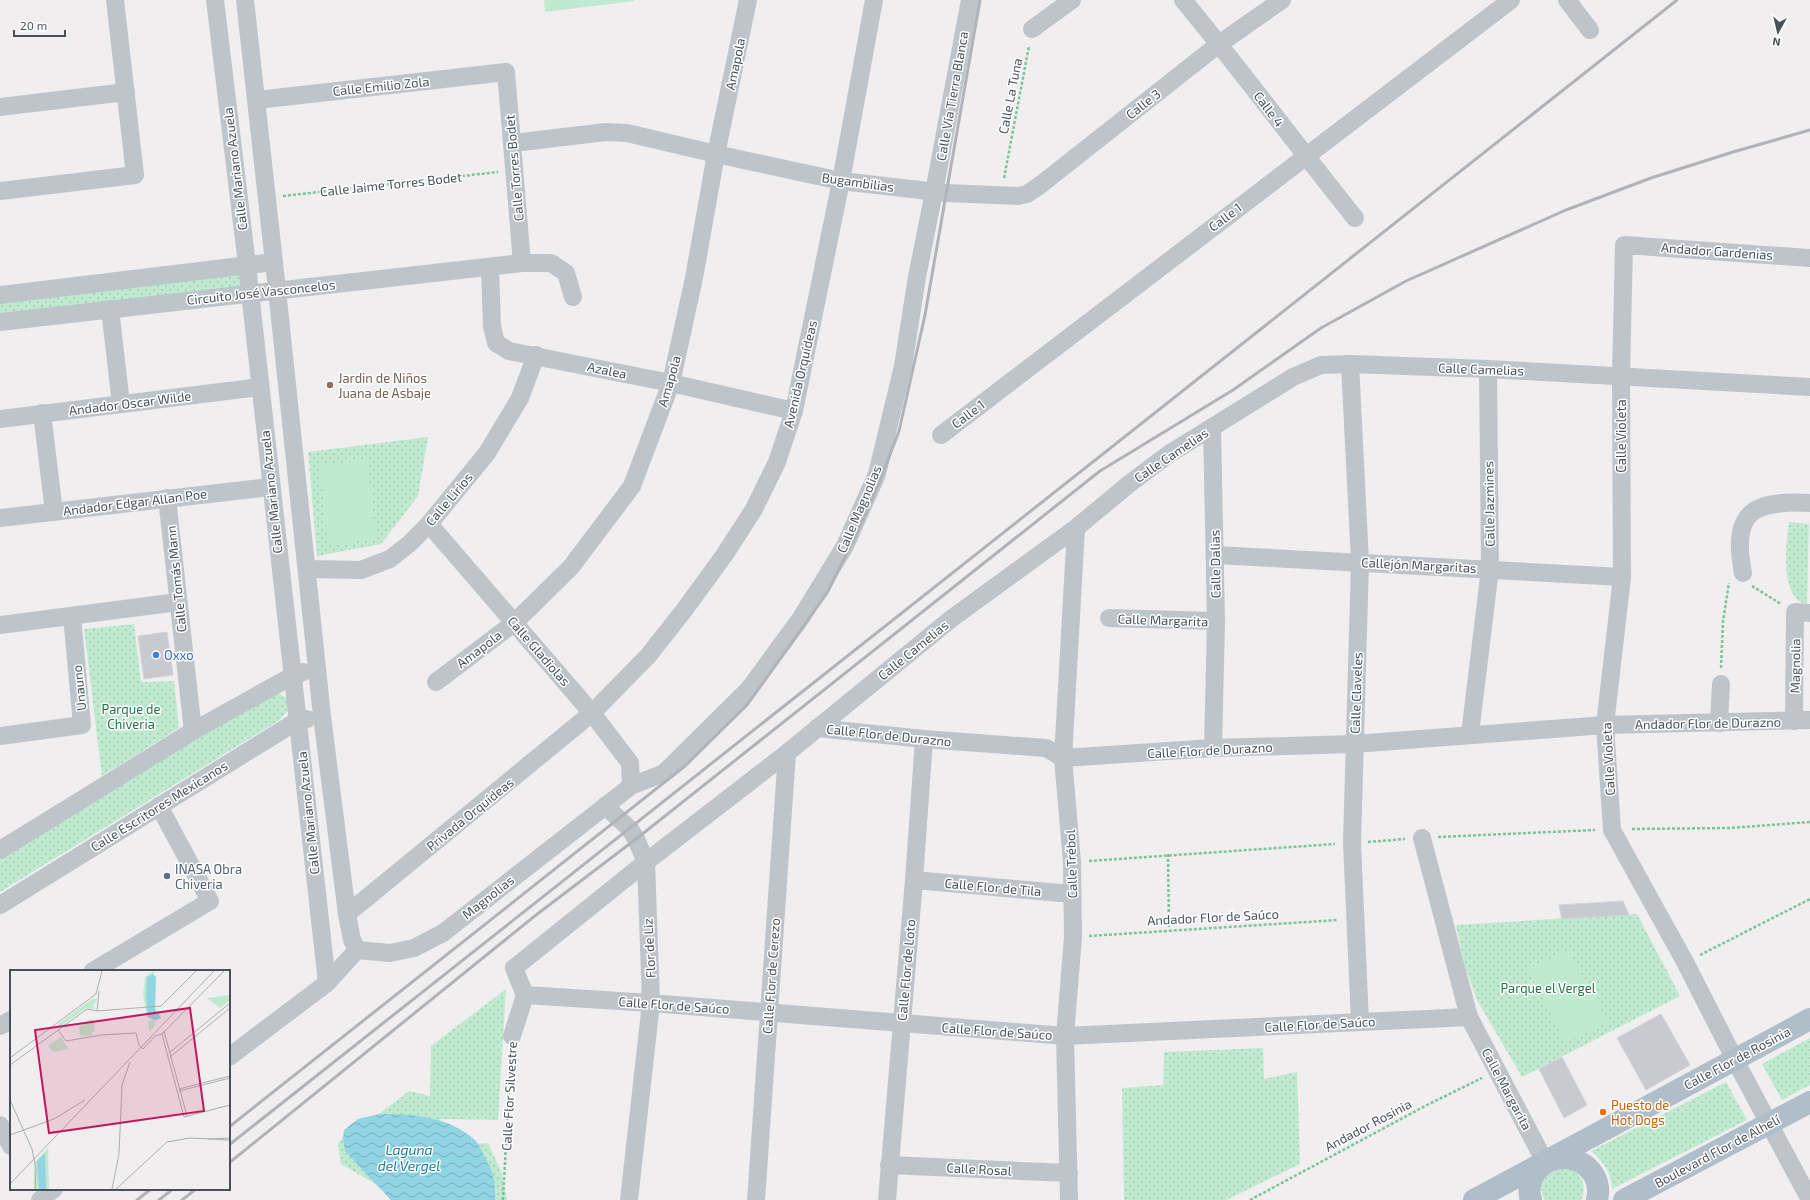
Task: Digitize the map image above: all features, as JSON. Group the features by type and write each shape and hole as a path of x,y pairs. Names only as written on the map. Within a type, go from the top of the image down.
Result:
{"main road":[{"name":"Calle Flor de Rosinia","path":"1474,1200 1810,1019"},
{"name":"Boulevard Flor de Alhelí","path":"1624,1200 1810,1102"},
{"path":"1531,1200 1530,1187 1533,1177 1545,1162 1556,1158 1577,1160 1587,1166 1594,1174 1598,1184 1597,1200"}],"street":[{"path":"0,191 135,176 115,0"},
{"name":"Calle Mariano Azuela","path":"215,0 247,265 270,486 327,983"},
{"name":"Calle Mariano Azuela","path":"244,0 274,262 322,716 347,914 352,940 357,950"},
{"name":"Amapola","path":"436,682 514,623 571,567 632,486 671,383 694,278 716,154 748,0"},
{"name":"Avenida Orquídeas","path":"592,713 648,656 685,609 725,554 754,509 776,462 794,411 841,181 874,0"},
{"name":"Calle Vía Tierra Blanca","path":"934,192 970,0"},
{"path":"1032,29 1072,0"},
{"name":"Calle 4","path":"1183,0 1220,44 1305,156 1355,218"},
{"name":"Calle 3","path":"1001,196 1018,196 1027,194 1220,44 1282,0"},
{"name":"Calle 1","path":"941,435 1510,0"},
{"path":"1567,0 1590,30"},
{"name":"Calle Emilio Zola","path":"256,100 506,72"},
{"name":"Calle Torres Bodet","path":"506,72 522,263"},
{"path":"0,107 126,92"},
{"path":"513,144 606,132 627,133 716,154"},
{"name":"Bugambilias","path":"716,154 841,181 934,192 1001,196"},
{"name":"Calle Magnolias","path":"605,806 631,786 664,772 749,689 800,618 846,546 877,474 903,366 917,277 934,192"},
{"name":"Andador Gardenias","path":"1624,244 1810,258"},
{"name":"Calle Violeta","path":"1624,244 1621,375 1622,577 1605,725 1612,830 1685,962 1735,1060 1810,1200"},
{"path":"0,295 274,262"},
{"name":"Circuito José Vasconcelos","path":"0,322 277,290 490,268 522,263 552,263 566,273 573,297"},
{"name":"Azalea","path":"490,268 492,326 496,343 509,351 536,355 671,383 794,411"},
{"path":"110,309 121,404"},
{"name":"Calle Lirios","path":"307,569 361,570 390,559 409,544 429,524 487,453 520,398 536,355"},
{"name":"Calle Camelias","path":"525,995 514,968 646,862 787,753 951,619 1076,528 1129,484 1170,454 1293,376 1321,365 1350,364 1621,375 1810,387"},
{"name":"Calle Claveles","path":"1350,364 1360,562 1352,843 1360,1022"},
{"name":"Calle Jazmines","path":"1470,734 1490,569 1488,369"},
{"name":"Andador Oscar Wilde","path":"0,419 260,387"},
{"path":"42,414 54,512"},
{"name":"Calle Dalias","path":"1212,427 1216,555 1213,748"},
{"name":"Andador Edgar Allan Poe","path":"0,518 270,486"},
{"name":"Calle Tomás Mann","path":"167,498 193,731"},
{"path":"1741,565 1744,520 1751,512 1773,503 1810,503"},
{"name":"Calle Gladiolas","path":"429,524 592,713 630,763 631,786"},
{"name":"Calle Trébol","path":"1069,1200 1065,1036 1073,937 1072,862 1063,758 1076,528"},
{"name":"Callejón Margaritas","path":"1216,555 1622,577"},
{"path":"0,625 178,602"},
{"name":"Magnolia","path":"1802,720 1803,613"},
{"name":"Unauno","path":"0,736 82,726 72,616"},
{"name":"Calle Margarita","path":"1109,618 1216,622"},
{"path":"0,850 193,731 292,676 317,668"},
{"path":"1719,723 1721,684"},
{"name":"Privada Orquídeas","path":"347,914 592,713"},
{"name":"Calle Escritores Mexicanos","path":"0,905 297,721 322,716"},
{"name":"Andador Flor de Durazno","path":"1605,725 1802,720"},
{"name":"Calle Flor de Durazno","path":"817,728 924,739 1046,748 1063,758 1213,748 1354,744 1470,734 1605,725"},
{"name":"Calle Flor de Loto","path":"887,1200 914,880 924,739"},
{"name":"Calle Flor de Cerezo","path":"756,1200 787,753"},
{"path":"94,970 210,901 159,806"},
{"name":"Flor de Liz","path":"605,806 630,828 646,862 651,1003 629,1200"},
{"name":"Magnolias","path":"357,950 390,953 396,952 414,948 443,933 605,806"},
{"name":"Calle Margarita","path":"1422,838 1470,1017 1545,1162"},
{"name":"Calle Flor de Tila","path":"914,880 1072,894"},
{"path":"230,1056 327,983 357,950"},
{"name":"Calle Flor de Saúco","path":"525,995 651,1003 1065,1036 1470,1017"},
{"name":"Calle Flor Silvestre","path":"512,1036 525,995"},
{"path":"0,1026 10,1021"},
{"path":"0,1125 10,1144"},
{"name":"Calle Rosal","path":"889,1165 1069,1173"},
{"path":"35,1190 40,1200 53,1190"}],"path":[{"name":"Calle La Tuna","path":"1001,196 1032,29"},
{"name":"Calle Jaime Torres Bodet","path":"267,198 515,170"},
{"path":"1721,684 1723,621 1727,593 1731,576 1741,565 1752,586 1803,613"},
{"path":"1168,854 1169,929"},
{"path":"1685,962 1810,899"},
{"name":"Andador Flor de Saúco","path":"1073,937 1169,929 1355,919"},
{"name":"Calle Flor Silvestre","path":"503,1200 512,1036"},
{"name":"Andador Rosinia","path":"1250,1200 1427,1105 1497,1070"}],"green space":[{"path":"544,0 634,0 634,1 545,12"},
{"path":"241,272 242,287 0,316 0,301"},
{"path":"428,437 418,496 381,544 317,556 308,452"},
{"path":"367,460 376,538 328,546 320,465"},
{"path":"1789,522 1809,524 1807,604 1798,600 1792,592 1788,581 1786,556"},
{"name":"Parque de Chiveria","path":"134,624 141,682 174,681 179,728 102,776 84,629"},
{"path":"276,693 287,698 289,710 278,721 0,892 0,858 264,698"},
{"name":"Parque el Vergel","path":"1637,914 1680,996 1522,1077 1477,1000 1465,966 1456,925"},
{"path":"1568,950 1608,1022 1566,1042 1527,969"},
{"path":"506,989 498,1120 440,1119 443,1128 463,1145 488,1143 501,1171 507,1200 391,1200 379,1186 341,1164 338,1144 347,1132 363,1126 409,1091 430,1096 431,1046"},
{"path":"1810,1038 1810,1085 1782,1100 1762,1064"},
{"path":"1263,1048 1264,1079 1297,1072 1300,1164 1226,1200 1124,1200 1122,1088 1163,1085 1164,1052"},
{"path":"1726,1082 1747,1120 1612,1189 1609,1173 1591,1151"},
{"path":"1561,1168 1574,1171 1580,1176 1584,1188 1581,1200 1545,1200 1541,1189 1544,1180 1551,1173"}],"water":[{"name":"Laguna del Vergel","path":"379,1114 430,1118 442,1121 465,1132 478,1143 490,1167 495,1188 495,1200 391,1200 345,1151 343,1138 344,1130 358,1119"}],"building":[{"name":"Oxxo","path":"167,632 173,675 144,679 138,636"},
{"path":"1623,901 1629,915 1562,919 1559,905"},
{"path":"1661,1014 1690,1065 1646,1090 1617,1038"},
{"path":"1562,1057 1587,1105 1564,1118 1539,1069"}],"railway":[{"path":"230,1126 685,766 747,705 827,593 856,535 880,481 899,431 925,315 980,0"},
{"path":"230,1144 1677,0"},
{"path":"230,1162 536,915 636,839 1100,471 1233,390 1321,328 1406,281 1566,210 1651,178 1810,130"},
{"path":"137,1200 150,1190"},
{"path":"159,1200 172,1190"},
{"path":"182,1200 195,1190"}],"place":[{"name":"Jardin de Niños Juana de Asbaje","path":"330,385"},
{"name":"Oxxo","path":"156,655"},
{"name":"INASA Obra Chiveria","path":"167,876"},
{"name":"Puesto de Hot Dogs","path":"1603,1112"}]}
